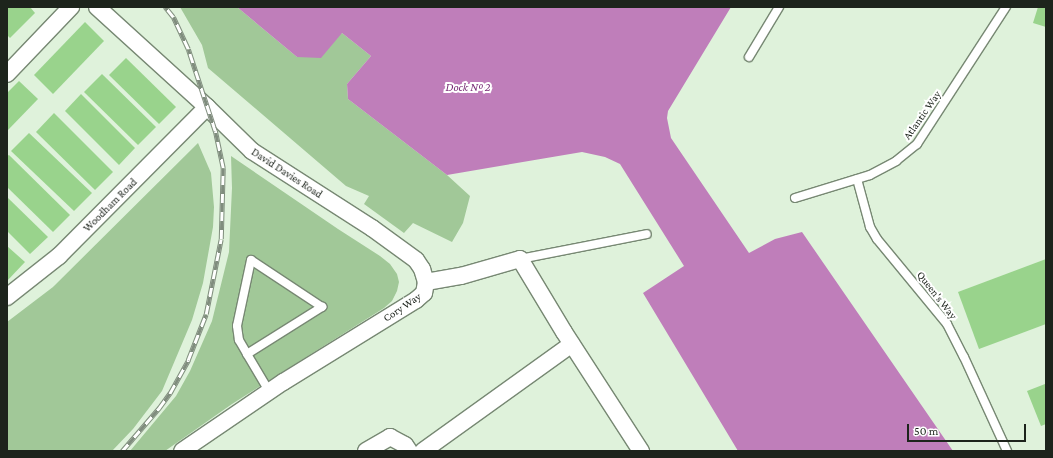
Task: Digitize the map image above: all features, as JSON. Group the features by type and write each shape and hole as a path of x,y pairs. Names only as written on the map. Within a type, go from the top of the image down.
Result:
{"street":[{"path":"7,74 71,7"},
{"name":"David Davies Road","path":"97,7 207,107 252,151 372,228 416,260 422,269 426,282"},
{"name":"Woodham Road","path":"7,297 59,256 207,107"},
{"path":"520,259 572,344 641,451"},
{"name":"Cory Way","path":"188,449 269,391 416,300 424,293 426,282 461,276 520,259"},
{"path":"423,451 572,344"},
{"path":"366,451 390,437 405,445 409,451"}],"lane":[{"path":"749,57 779,7"},
{"name":"Atlantic Way","path":"795,198 857,180 896,161 917,144 1006,7"},
{"name":"Queen's Way","path":"857,180 870,226 877,239 947,324 964,357 1007,451"},
{"name":"Cory Way","path":"520,259 647,234"},
{"path":"247,354 322,307 251,260 237,326 239,340 247,354 269,391"}],"green space":[{"path":"180,7 237,7 297,57 342,33 371,56 347,84 348,99 447,175 470,196 463,223 452,242 413,223 404,233 364,204 369,196 346,186 208,68 202,45"},
{"path":"198,143 211,173 214,207 213,227 203,283 192,320 162,391 133,429 112,451 7,451 7,322 53,287"},
{"path":"231,156 390,264 397,274 399,282 397,291 392,301 384,308 232,404 165,451 130,451 176,396 190,371 212,321 229,252 232,188"}],"water":[{"name":"Dock Nº 2","path":"237,7 731,7 668,111 667,118 671,138 749,253 775,239 802,232 953,451 738,451 643,293 684,266 620,164 605,157 582,152 447,175 348,99 347,84 371,56 342,33 321,58 297,57"}],"building":[{"path":"7,7 30,7 35,13 10,38 7,35"},
{"path":"1038,7 1046,7 1046,27 1033,23"},
{"path":"85,22 104,41 53,94 34,75"},
{"path":"126,58 176,107 159,124 109,75"},
{"path":"102,74 156,127 138,145 84,92"},
{"path":"19,81 38,99 7,131 7,93"},
{"path":"81,94 135,148 119,165 65,111"},
{"path":"54,113 113,172 95,190 36,132"},
{"path":"29,133 92,193 74,211 11,151"},
{"path":"9,155 70,215 53,232 7,187 7,156"},
{"path":"7,197 48,237 30,254 7,231"},
{"path":"7,246 25,262 7,281"},
{"path":"1046,259 1046,324 979,349 958,292"},
{"path":"1045,384 1046,424 1041,426 1027,391"}],"railway":[{"path":"122,451 170,393 188,360 206,314 221,239 223,168 215,131 188,49 173,17 165,7"}]}
